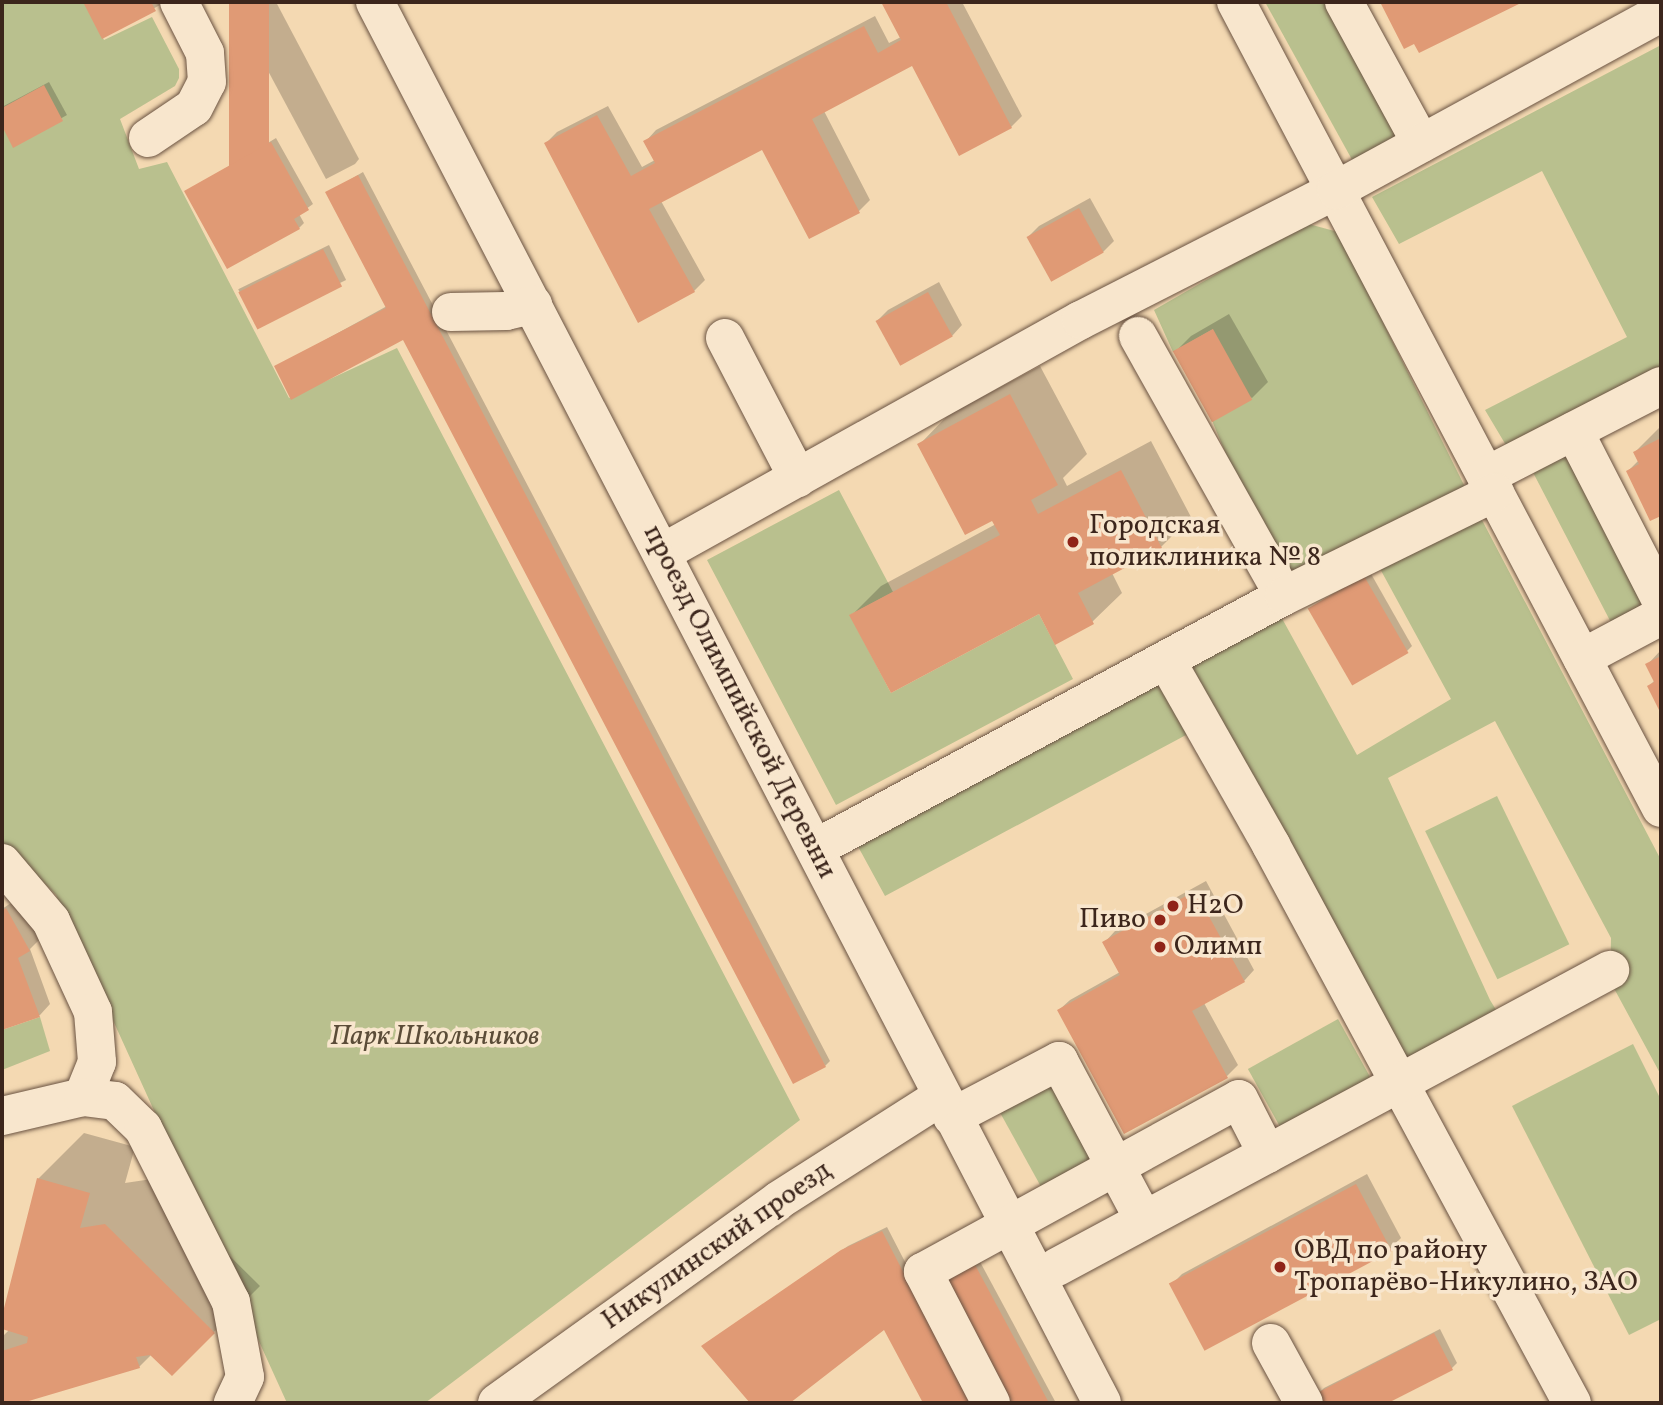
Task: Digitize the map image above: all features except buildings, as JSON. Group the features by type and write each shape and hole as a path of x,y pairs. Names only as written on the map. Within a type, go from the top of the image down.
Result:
{"street":[{"path":"148,138 194,107 207,82 205,54 179,2"},
{"name":"проезд Олимпийской Деревни","path":"375,2 662,553 1007,1227 1101,1403"},
{"path":"1344,2 1421,143"},
{"path":"1248,6 1336,190 1661,808"},
{"path":"662,553 1081,320 1336,190 1661,13"},
{"path":"451,312 506,311 533,305"},
{"path":"1138,336 1284,596"},
{"path":"725,338 798,478"},
{"path":"831,840 1491,484 1574,431 1661,386"},
{"path":"1574,431 1661,600"},
{"path":"1582,658 1661,616"},
{"path":"1166,660 1265,835 1397,1084 1572,1403"},
{"path":"2,863 51,921 93,1012 97,1062 83,1097"},
{"path":"1057,1268 1610,970"},
{"name":"Никулинский проезд","path":"497,1403 779,1200 947,1107 1059,1061 1116,1167"},
{"path":"2,1116 83,1097 115,1101 143,1128 231,1302 245,1377 233,1403"},
{"path":"991,1403 923,1272 1239,1099 1267,1154"},
{"path":"1116,1167 1144,1220"},
{"path":"1271,1343 1304,1403"}],"green space":[{"name":"Парк Школьников","path":"2,2 84,2 104,40 152,17 179,69 179,78 175,86 120,119 139,169 167,162 289,398 397,348 800,1120 425,1403 287,1403 56,895 2,841"},
{"path":"1265,2 1344,2 1421,143 1361,176"},
{"path":"1661,45 1661,386 1575,431 1661,600 1619,638 1525,457 1516,462 1485,410 1627,337 1542,171 1399,244 1372,197"},
{"path":"1305,223 1338,232 1473,503 1661,860 1661,1075 1610,981 1611,938 1495,721 1388,778 1490,1000 1506,1026 1397,1084 1201,727 885,896 849,830 1273,602 1357,755 1451,699 1372,554 1296,590 1242,493 1213,423 1213,329 1173,352 1154,310"},
{"path":"839,490 893,592 850,615 891,693 1039,614 1073,679 836,805 707,560"},
{"path":"1497,796 1569,944 1497,979 1425,831"},
{"path":"40,1017 50,1051 2,1070 2,1030"},
{"path":"1338,1019 1372,1080 1282,1130 1248,1069"},
{"path":"1633,1044 1661,1100 1661,1319 1629,1335 1512,1106"},
{"path":"1045,1068 1104,1174 1050,1203 992,1098"}],"place":[{"name":"Городская поликлиника № 8","path":"1073,542"},
{"name":"H2O","path":"1173,906"},
{"name":"Пиво","path":"1160,920"},
{"name":"Олимп","path":"1160,947"},
{"name":"ОВД по району Тропарёво-Никулино, ЗАО","path":"1280,1267"}]}
